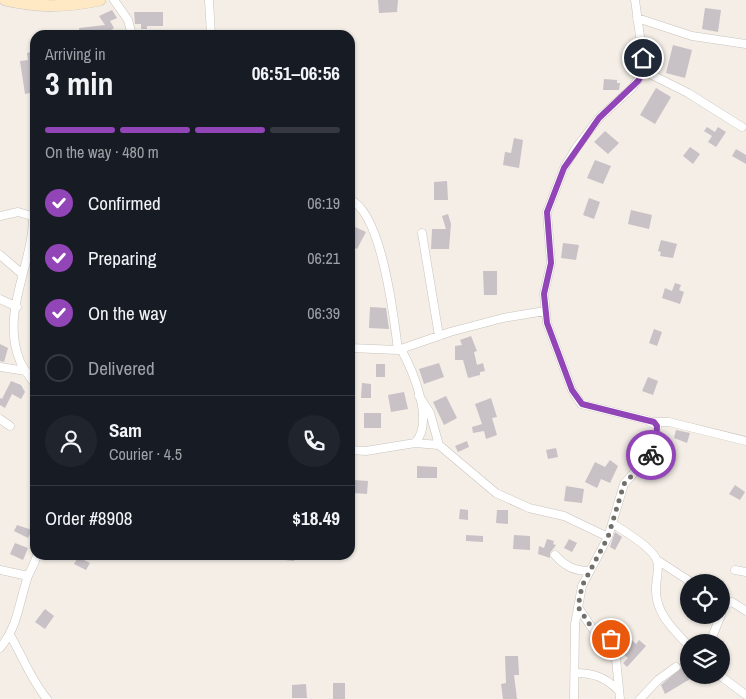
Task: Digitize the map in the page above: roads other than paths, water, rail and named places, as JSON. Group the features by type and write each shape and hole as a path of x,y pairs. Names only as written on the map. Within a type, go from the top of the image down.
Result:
{"main road":[{"path":"5,0 45,7 72,6 100,0"}],"street":[{"path":"114,0 128,20 131,30"},
{"path":"209,0 211,30"},
{"path":"635,0 642,70 638,81 631,90 599,118 564,168 547,212 551,263 544,294 547,323 572,390 582,404 654,422 669,422 746,441"},
{"path":"637,18 692,36 746,44"},
{"path":"642,70 681,89 742,128"},
{"path":"355,202 367,215 378,238 400,350 415,375 423,416 422,430 415,443"},
{"path":"0,216 18,212 30,216"},
{"path":"422,233 439,336"},
{"path":"30,242 22,273 13,326 20,362 30,377"},
{"path":"0,255 22,273"},
{"path":"0,299 16,307"},
{"path":"355,348 400,350 439,336 503,318 545,311"},
{"path":"0,368 26,371"},
{"path":"420,396 430,414 439,445"},
{"path":"0,419 10,426"},
{"path":"574,699 575,624 582,586 608,537 624,484 654,451 657,426 654,422"},
{"path":"355,450 366,451 415,443 439,445 506,499 529,508 564,516 608,537"},
{"path":"613,524 652,552 657,560 680,575"},
{"path":"554,555 571,568 578,571 589,571"},
{"path":"0,648 10,635 18,615 28,576 36,560"},
{"path":"657,560 656,592 659,608 663,618 680,636"},
{"path":"0,570 28,576"},
{"path":"735,570 746,572"},
{"path":"730,602 746,612"},
{"path":"578,607 592,628 611,639 615,649 620,699"},
{"path":"10,635 23,656 33,681 47,699"},
{"path":"640,699 658,680 676,667"},
{"path":"575,673 605,678 618,690"},
{"path":"730,683 746,695"}]}
